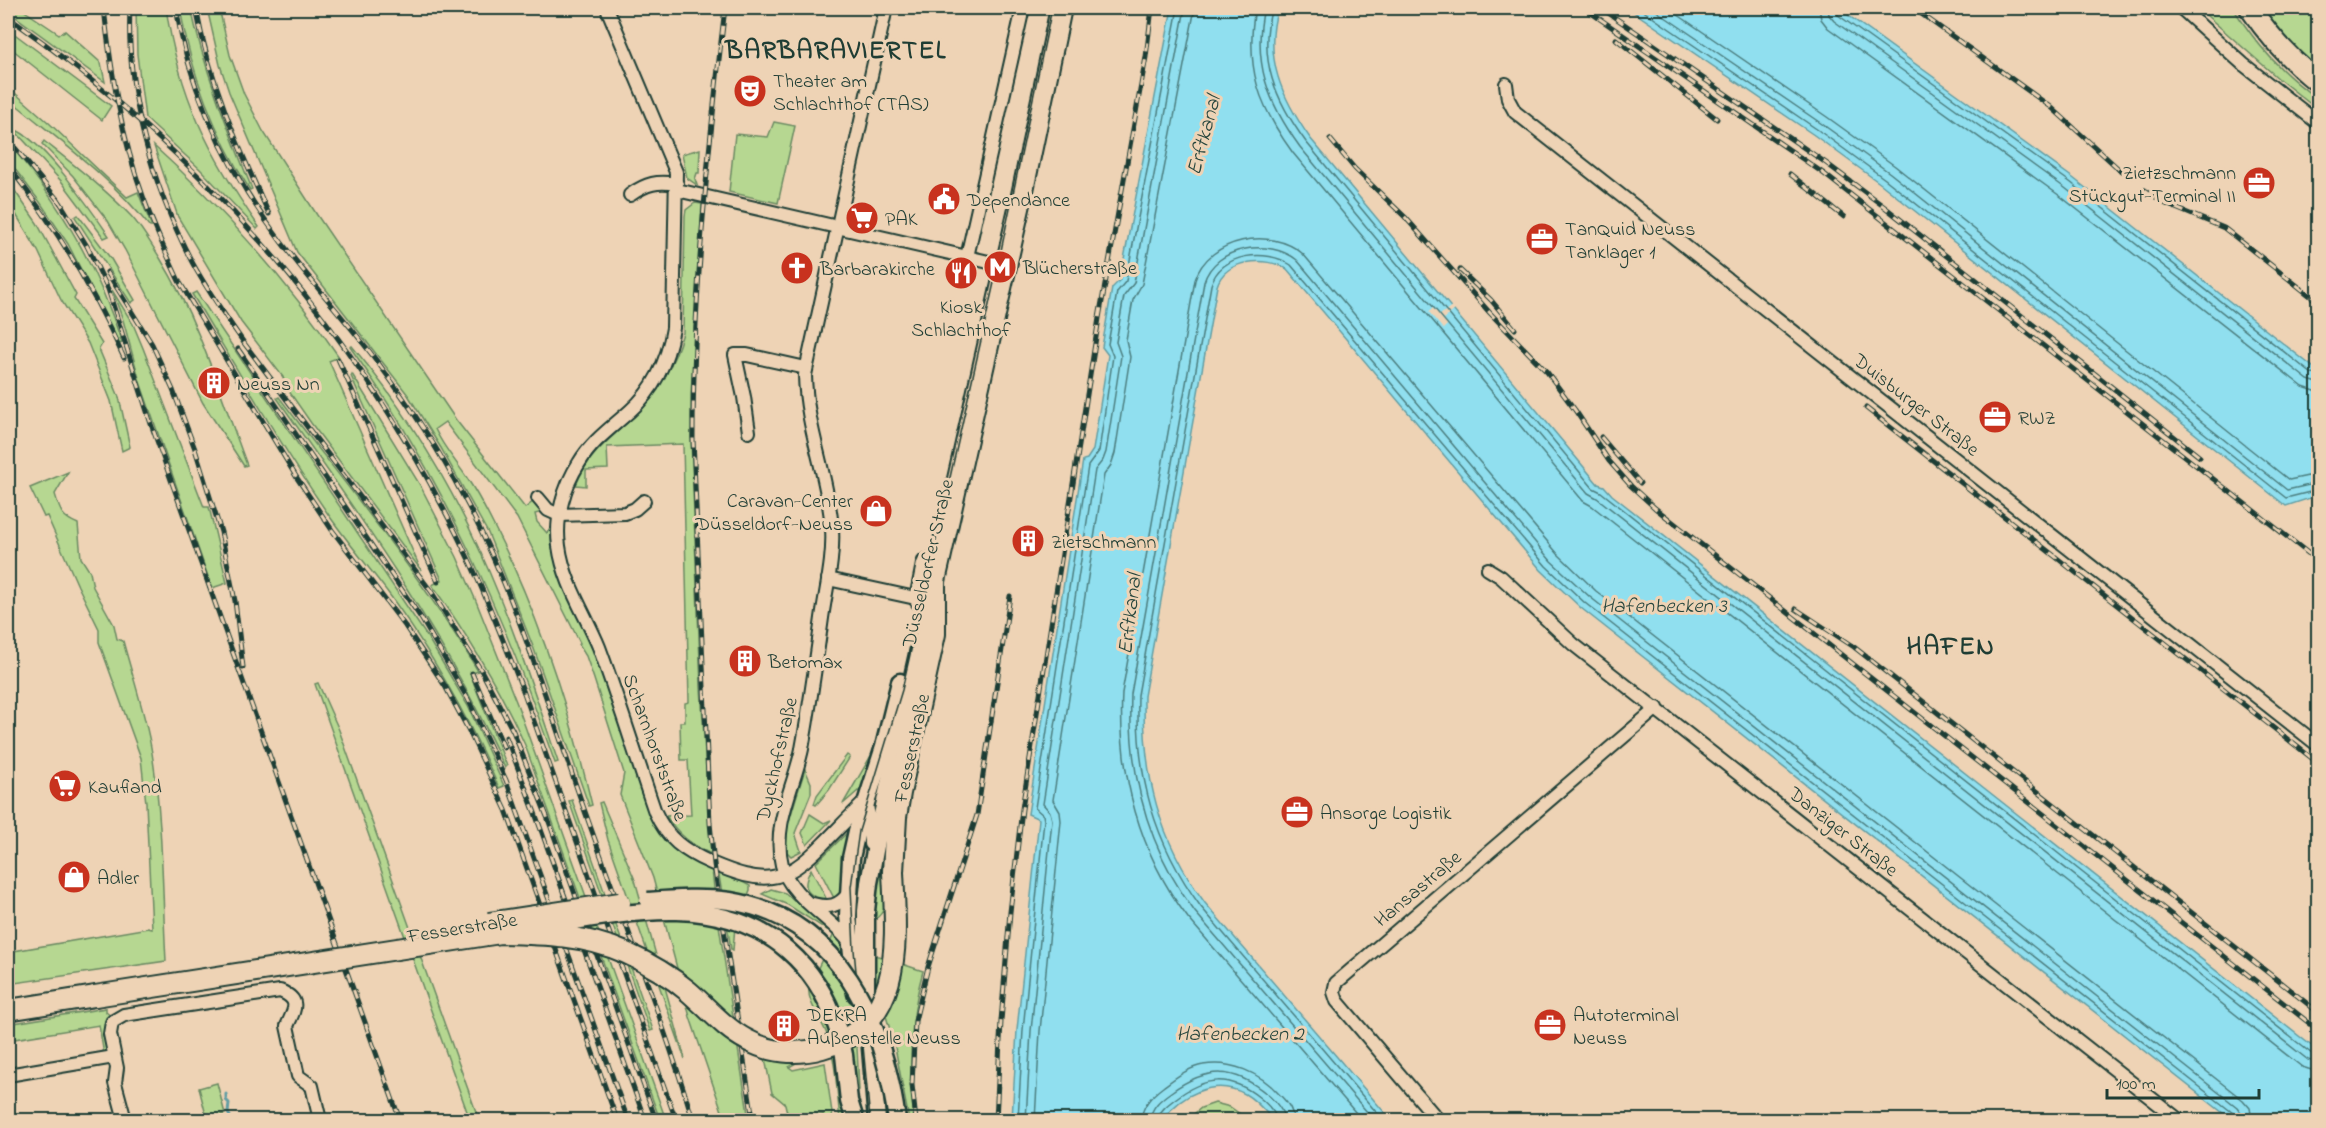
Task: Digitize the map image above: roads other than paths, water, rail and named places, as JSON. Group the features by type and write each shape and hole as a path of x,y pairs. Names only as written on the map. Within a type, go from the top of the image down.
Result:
{"main road":[{"name":"Düsseldorfer Straße","path":"878,1120 866,988 866,911 869,883 892,768 935,581 1000,265 1049,8"},
{"name":"Düsseldorfer Straße","path":"867,1120 850,943 848,894 851,858 892,717 1061,8"},
{"path":"2250,8 2286,53 2319,82"},
{"name":"Fesserstraße","path":"500,933 572,937 623,952 675,980 735,1033 764,1048 796,1053 812,1051 837,1043 857,1030 874,1013 889,986 894,968 896,950 894,844 897,809 935,634 935,581"},
{"name":"Fesserstraße","path":"8,1010 94,991 620,903 692,898 731,901 774,914 815,940 837,962 866,1005 883,1054 897,1120"},
{"name":"Fesserstraße","path":"8,998 94,991 641,912 698,913 737,921 775,940 806,967 829,1004 844,1054 849,1101 855,1120"}],"street":[{"name":"Scharnhorststraße","path":"607,8 673,160 677,187 673,327 670,347 663,365 645,396 587,450 570,479 559,515 558,543 563,567 598,646 660,824 682,849 714,864 762,878 784,870"},
{"name":"Dyckhofstraße","path":"784,870 779,836 807,721 832,552 829,504 807,393 806,368 854,161 853,152 886,8"},
{"path":"967,257 1023,8"},
{"path":"2181,8 2243,64 2319,123"},
{"name":"Duisburger Straße","path":"1506,84 1510,106 1515,112 2319,745"},
{"path":"630,195 652,183 662,182 1000,265"},
{"path":"749,432 735,355 747,355 806,368"},
{"path":"538,498 548,510 559,515 625,513 635,509 644,501"},
{"name":"Danziger Straße","path":"1488,568 1501,577 1573,644 2179,1120"},
{"path":"828,579 920,599"},
{"name":"Hansastraße","path":"1438,1120 1337,1001 1334,993 1336,982 1657,708"},
{"path":"850,943 810,903 784,870 802,864 878,789 892,768"},
{"path":"866,801 870,824 869,883"},
{"path":"810,903 834,907 841,903 848,894"},
{"path":"125,1120 115,1083 117,1068 110,1028 120,1016 280,991 287,994 294,1003 294,1014 287,1026 298,1076 312,1086 320,1120"},
{"path":"8,1075 114,1057"}],"water":[{"path":"1172,8 1278,8 1274,26 1274,60 1291,108 1310,138 1598,484 1604,486 1612,495 2318,1051 2318,1120 2232,1120 1581,608 1541,570 1287,269 1268,262 1258,262 1237,265 1228,270 1221,277 1217,286 1144,696 1146,753 1150,780 1165,830 1189,879 1205,903 1391,1120 1273,1120 1249,1096 1222,1087 1210,1088 1188,1096 1162,1120 1012,1120 1017,1030 1039,819 1028,814 1083,460 1087,459 1093,450 1108,355 1102,347 1112,288 1120,280"},
{"path":"1628,8 1838,8 2073,178 2318,371 2318,504 2310,498 2286,506 1881,184 1814,135"}],"waterway":[{"path":"226,1094 226,1100 229,1103 228,1113 232,1120"}],"tram line":[{"path":"870,1120 854,950 851,887 859,831 902,690 998,265 1052,8"}],"railway":[{"path":"104,8 123,127 135,173 179,281 297,478 332,530 405,626 445,686 468,729 506,810 617,1120"},
{"path":"130,8 132,74 144,139 178,233 204,283 244,343 431,591 481,670 513,731 548,819 656,1120"},
{"path":"176,8 182,40 202,102 214,132 245,189 282,243 365,345 400,393 443,461 482,533 514,608 667,1040 693,1120"},
{"path":"196,8 209,61 226,113 269,214"},
{"path":"725,8 703,223 696,331 693,439 710,823 714,864 753,1120"},
{"path":"996,1120 1010,912 1022,809 1099,318 1146,57 1152,8"},
{"path":"1584,8 1823,173 2318,561"},
{"path":"1601,8 1826,163 2200,457"},
{"path":"1913,8 2051,107 2121,171"},
{"path":"8,17 82,72 151,131 216,193 276,259 331,329 382,403 429,481 471,564 492,612 524,693 676,1120"},
{"path":"1616,39 1717,119"},
{"path":"8,139 62,205"},
{"path":"1330,139 1355,169 1405,217 1490,313 1547,372 1609,461 1655,508 2318,1030"},
{"path":"8,166 42,211 72,258 124,358"},
{"path":"1790,174 1844,217"},
{"path":"2145,190 2166,204 2224,228 2318,302"},
{"path":"58,199 87,246 108,289 151,424 400,1120"},
{"path":"1460,270 1491,300 1515,329"},
{"path":"107,272 152,344 173,390 195,449 221,532 235,601 243,667"},
{"path":"238,349 421,618 468,699 506,780 628,1120"},
{"path":"338,359 438,582"},
{"path":"1866,408 2318,763"},
{"path":"1601,437 1640,483"},
{"path":"916,1120 912,1085 915,1021 928,967 977,815 1010,596"},
{"path":"1796,609 1854,647 2318,1012"},
{"path":"472,673 504,748"},
{"path":"506,737 645,1120"}],"place":[{"name":"Theater am Schlachthof (TAS)","path":"750,91"},
{"name":"Zietzschmann Stückgut-Terminal II","path":"2259,183"},
{"name":"Dependance","path":"944,199"},
{"name":"PAK","path":"862,218"},
{"name":"TanQuid Neuss Tanklager 1","path":"1542,239"},
{"name":"Blücherstraße","path":"1000,267"},
{"name":"Barbarakirche","path":"797,268"},
{"name":"Kiosk Schlachthof","path":"961,273"},
{"name":"Neuss Nn","path":"214,383"},
{"name":"RWZ","path":"1995,417"},
{"name":"Caravan-Center Düsseldorf-Neuss","path":"876,511"},
{"name":"Zietschmann","path":"1028,541"},
{"name":"Betomax","path":"745,661"},
{"name":"Kaufland","path":"65,786"},
{"name":"Ansorge Logistik","path":"1297,812"},
{"name":"Adler","path":"74,877"},
{"name":"Autoterminal Neuss","path":"1550,1025"},
{"name":"DEKRA Außenstelle Neuss","path":"784,1026"}],"district":[{"name":"BARBARAVIERTEL","path":"836,49"},
{"name":"HAFEN","path":"1951,645"}],"water label":[{"name":"Erftkanal","path":"1203,135"},
{"name":"Hafenbecken 3","path":"1664,605"},
{"name":"Erftkanal","path":"1129,614"},
{"name":"Hafenbecken 2","path":"1240,1033"}]}
